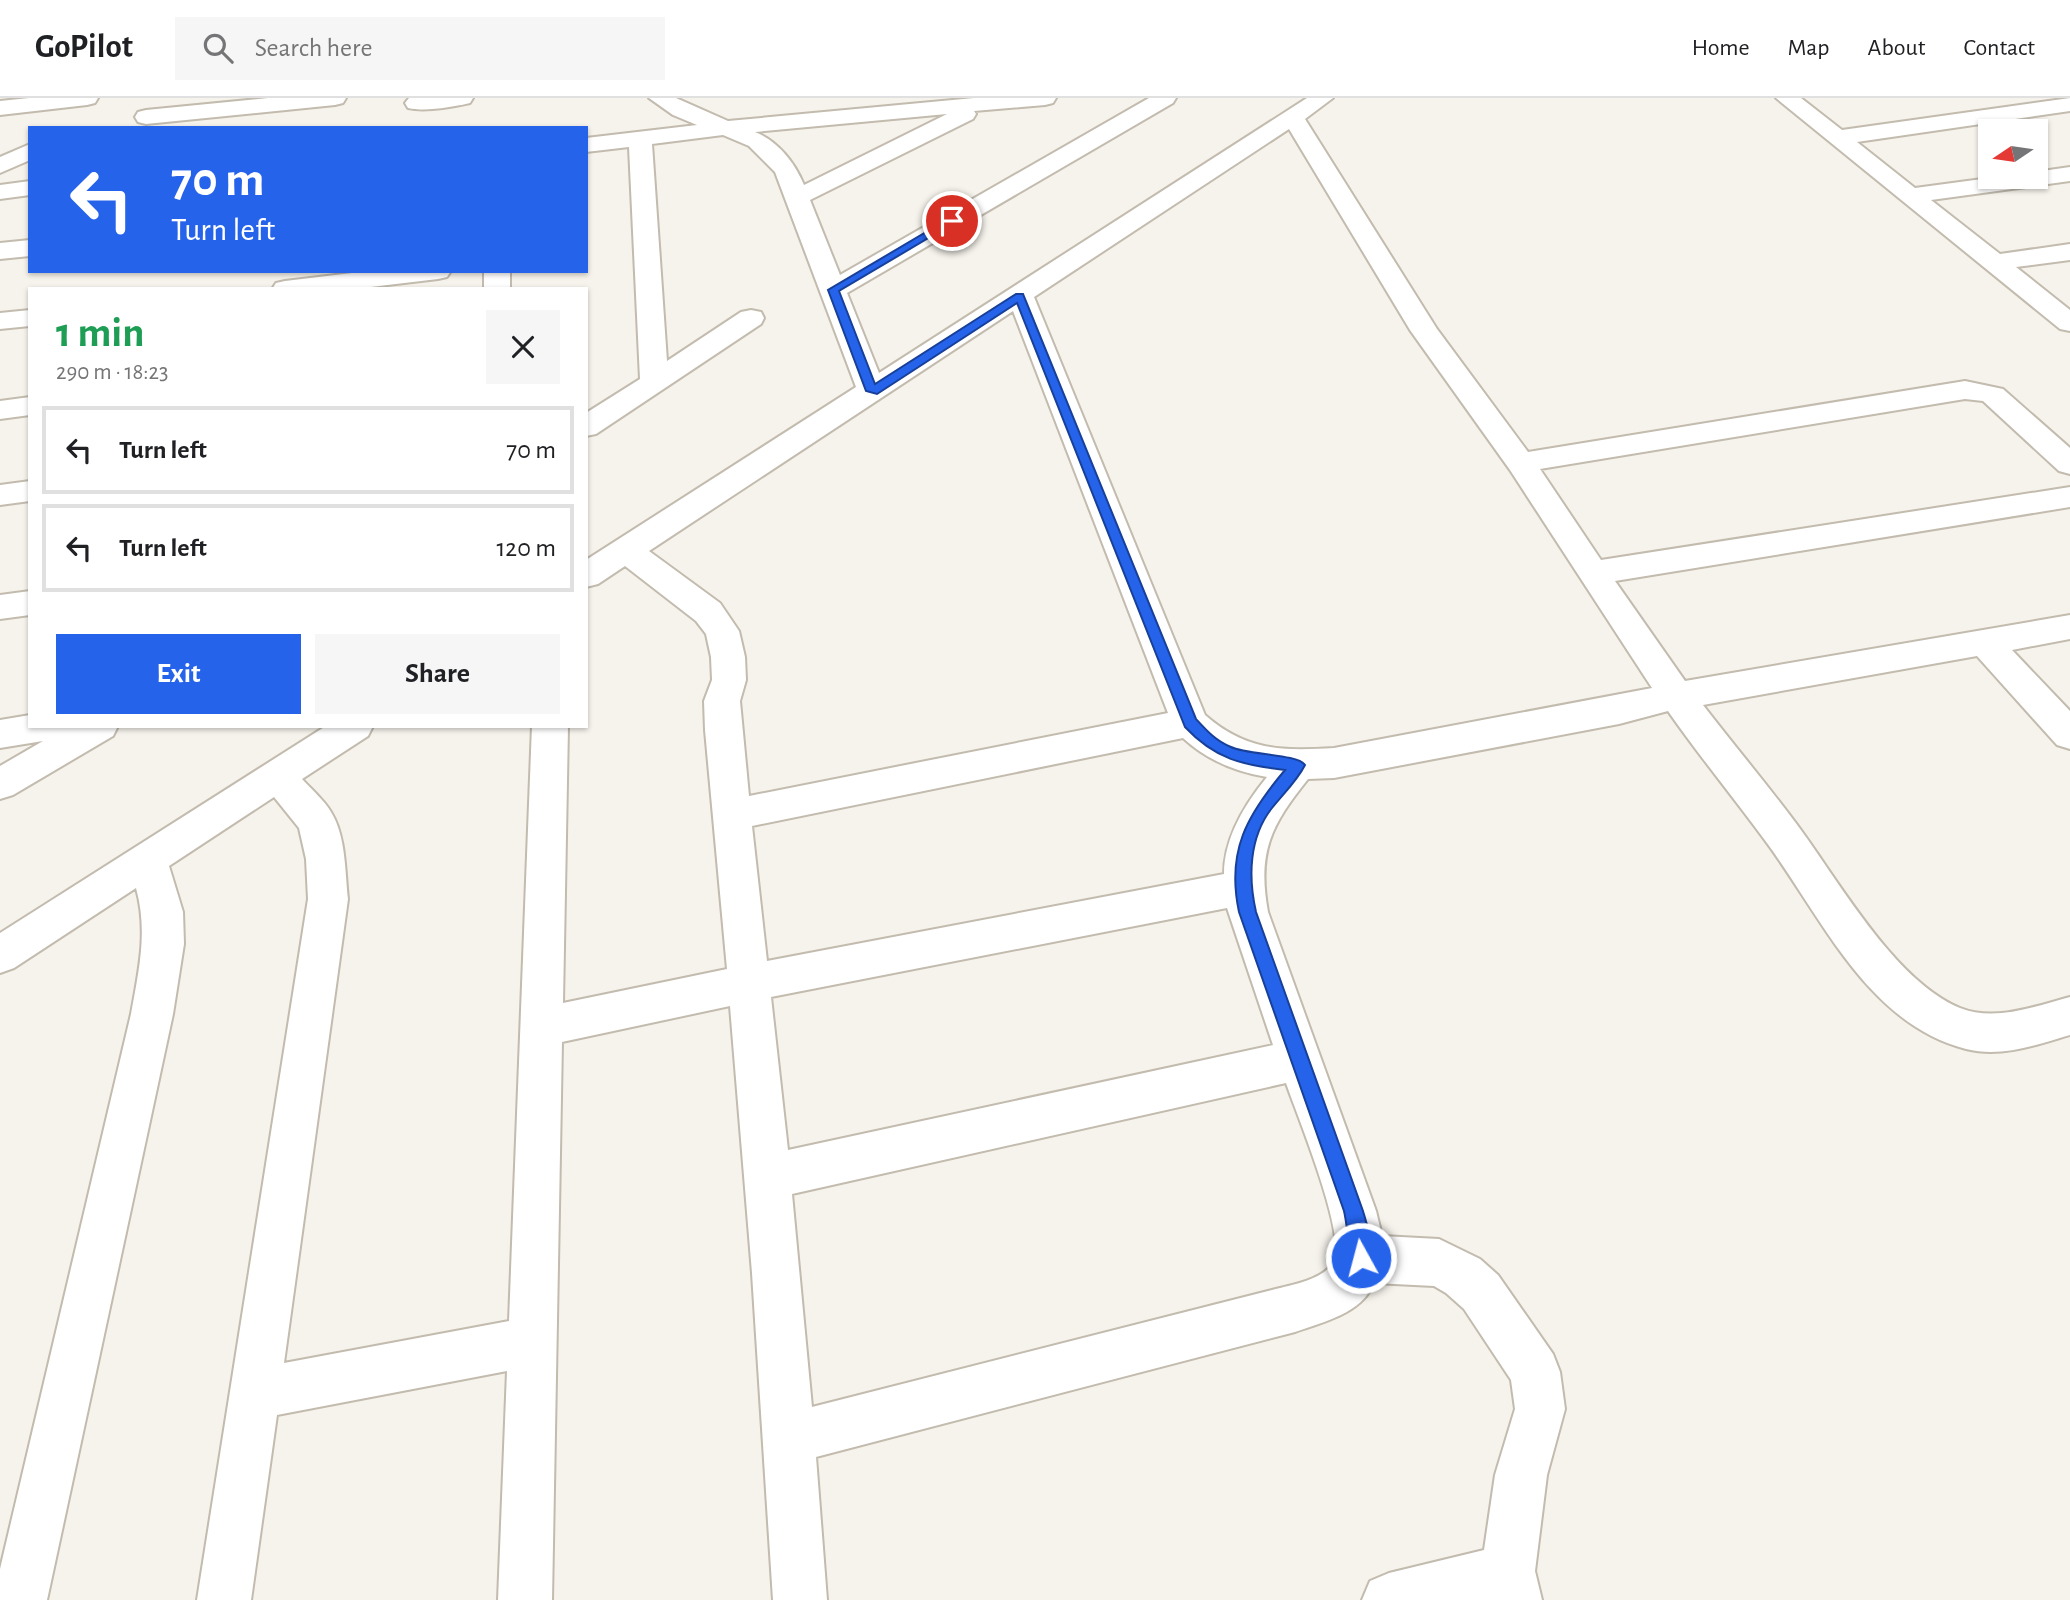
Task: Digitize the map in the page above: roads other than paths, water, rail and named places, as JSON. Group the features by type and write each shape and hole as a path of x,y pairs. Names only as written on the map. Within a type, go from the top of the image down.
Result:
{"street":[{"path":"0,108 88,98"},
{"path":"75,121 88,98"},
{"path":"416,103 462,98"},
{"path":"660,98 681,110 757,141 786,169 872,391"},
{"path":"588,145 727,128 1045,98"},
{"path":"833,290 1166,98"},
{"path":"1787,98 2070,323"},
{"path":"797,197 985,104"},
{"path":"588,575 1020,296 1310,104 1412,312 1519,463 1676,696 1782,833 1876,964 1900,990 1926,1011 1956,1027 1983,1034 2002,1033 2070,1016"},
{"path":"1837,138 2070,104"},
{"path":"146,117 333,105"},
{"path":"640,138 654,382"},
{"path":"0,166 28,152"},
{"path":"1910,197 2070,174"},
{"path":"0,192 28,188"},
{"path":"0,251 28,248"},
{"path":"1994,263 2070,252"},
{"path":"296,287 420,273"},
{"path":"1020,296 1190,723 1206,740 1227,752 1252,760 1298,765 1334,763 1619,710 1676,696 2070,627"},
{"path":"0,321 28,318"},
{"path":"588,426 751,318"},
{"path":"1519,463 1965,390 1993,395 2070,464"},
{"path":"0,410 28,406"},
{"path":"0,495 28,491"},
{"path":"1592,573 2070,497"},
{"path":"626,550 708,612 722,631 728,657 729,680 722,701 723,730 768,1177 791,1438 800,1600"},
{"path":"0,607 28,603"},
{"path":"1985,643 2070,735"},
{"path":"732,816 1190,723"},
{"path":"0,734 39,728"},
{"path":"0,784 97,728"},
{"path":"0,956 352,728"},
{"path":"525,1600 550,728"},
{"path":"791,1438 1315,1301 1338,1293 1354,1278 1361,1258 1360,1234 1242,888 1243,862 1249,836 1263,807 1298,765"},
{"path":"224,1600 328,899 325,859 317,822 278,776"},
{"path":"20,1600 152,1014 164,944 163,912 148,860"},
{"path":"542,1027 1242,888"},
{"path":"768,1177 1299,1060"},
{"path":"1361,1258 1439,1263 1463,1276 1481,1292 1535,1372 1540,1409 1521,1475 1512,1586 1389,1600"},
{"path":"253,1394 534,1340"}]}
